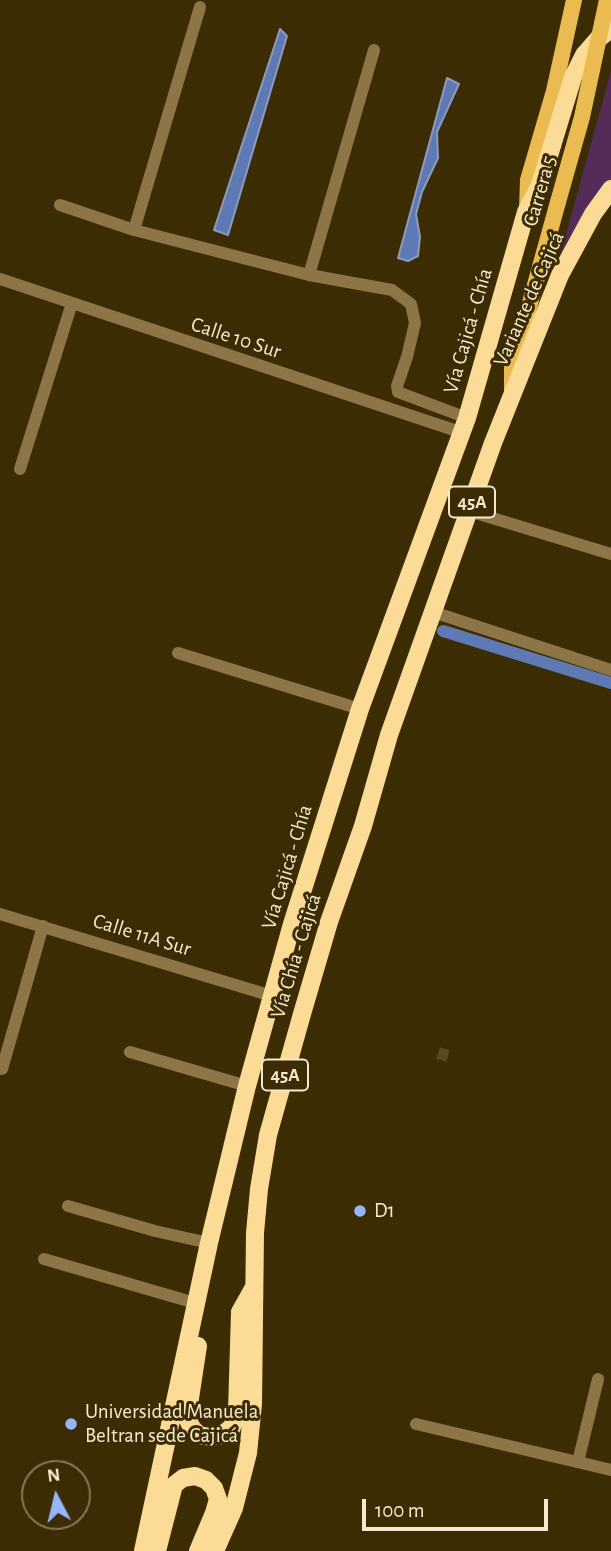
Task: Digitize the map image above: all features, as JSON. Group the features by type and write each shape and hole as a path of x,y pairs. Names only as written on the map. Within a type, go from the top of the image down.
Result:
{"highway":[{"name":"Variante de Cajicá","path":"526,212 540,185 573,77 584,55 611,29"},
{"name":"Variante de Cajicá","path":"512,392 560,275 593,214 611,189"},
{"name":"Vía Cajicá - Chía","path":"143,1551 193,1311 247,1086 272,996 360,709 464,425 526,212"},
{"name":"Vía Chía - Cajicá","path":"215,1551 234,1508 248,1453 253,1404 255,1233 268,1135 329,922 363,826 389,735 512,392"},
{"path":"193,1311 199,1338 187,1418 192,1429 199,1435 222,1435 232,1427 237,1411 240,1312 255,1284"},
{"path":"157,1551 174,1485 183,1478 195,1476 206,1480 214,1488 218,1499 198,1551"}],"main road":[{"name":"Carrera 5","path":"526,212 528,180 554,91 574,0"},
{"name":"Carrera 5","path":"512,392 512,368 582,117 607,0"}],"street":[{"path":"134,230 200,8"},
{"path":"309,275 374,50"},
{"path":"60,205 134,230 309,275 391,290 411,304 415,323 407,357 399,376 398,392 464,425"},
{"name":"Calle 10 Sur","path":"0,279 464,425"},
{"path":"20,469 72,303"},
{"path":"469,512 611,554"},
{"path":"433,612 611,670"},
{"path":"178,653 360,709"},
{"name":"Calle 11A Sur","path":"0,914 272,996"},
{"path":"2,1069 43,926"},
{"path":"130,1052 247,1086"},
{"path":"68,1206 209,1243"},
{"path":"44,1259 193,1311"},
{"path":"578,1462 598,1379"},
{"path":"416,1424 611,1470"}],"shaded area":[{"path":"611,71 611,188 560,256"}],"water":[{"path":"280,29 287,36 228,235 214,230"},
{"path":"447,78 459,84 437,132 438,158 422,192 416,214 420,237 418,256 408,261 398,258"}],"waterway":[{"path":"443,631 611,683"}],"tunnel":[{"path":"438,1053 448,1056"}],"place":[{"name":"D1","path":"360,1211"},
{"name":"Universidad Manuela Beltran sede Cajicá","path":"71,1424"}]}
